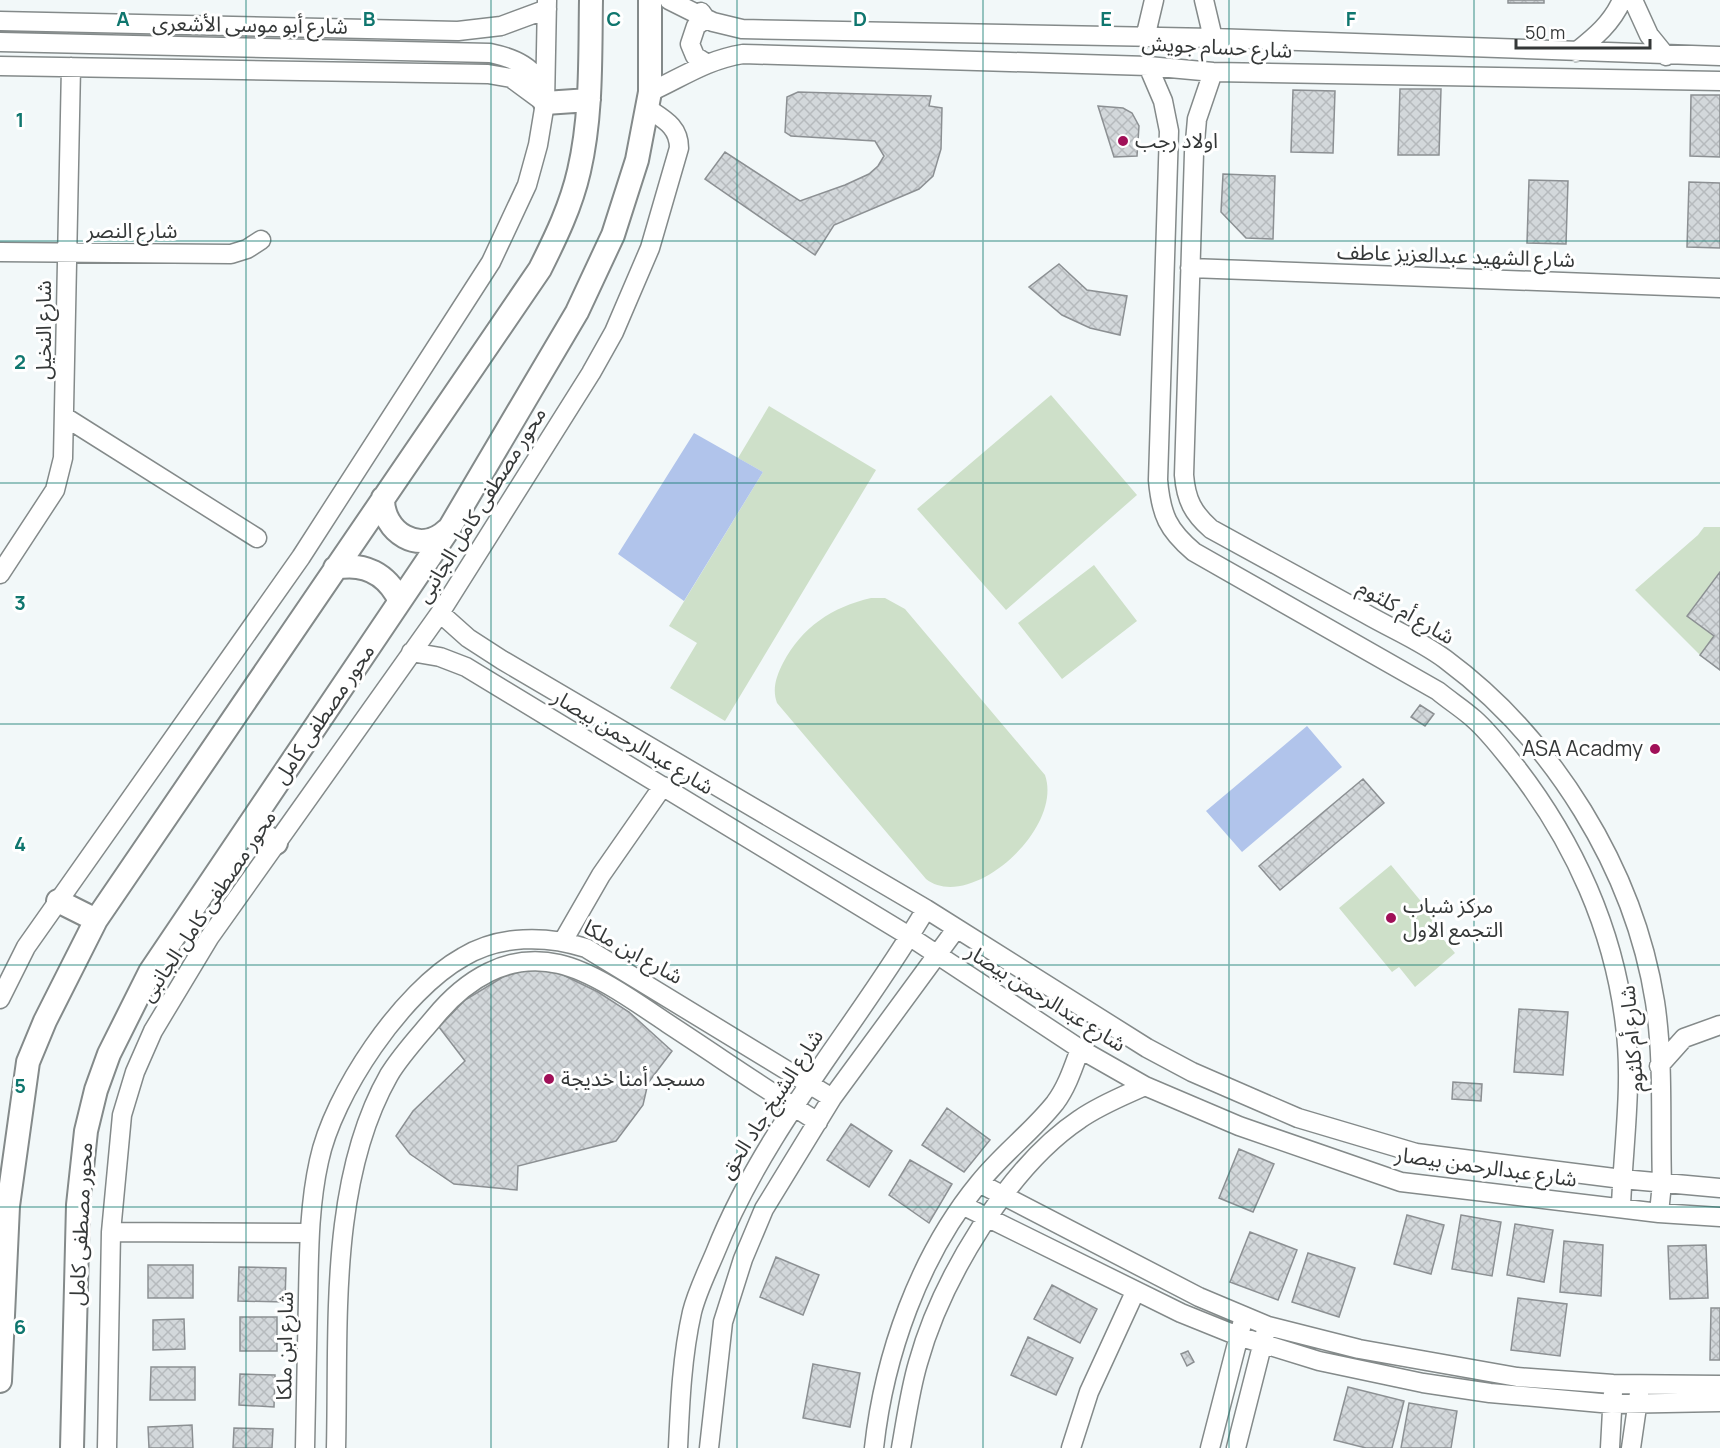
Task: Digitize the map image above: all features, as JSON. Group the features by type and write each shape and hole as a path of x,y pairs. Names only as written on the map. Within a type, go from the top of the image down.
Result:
{"main road":[{"path":"0,1381 6,1182 28,1062 45,1020 96,920 540,269 570,205 584,147 589,100 591,0"},
{"name":"محور مصطفى كامل","path":"72,1448 78,1205 86,1131 96,1090 109,1054 150,972 450,526 577,312 597,272 630,184 648,100 650,0"},
{"path":"544,103 589,100"},
{"path":"382,498 389,526 404,537 429,540 444,533 450,526"},
{"path":"335,568 355,566 374,572 390,584 400,601"},
{"path":"249,825 276,843"},
{"path":"58,901 96,920"}],"street":[{"name":"شارع حسام جويش","path":"669,0 706,19 742,29 1213,38 1666,56 1720,56"},
{"path":"692,0 706,19 696,26 690,44 695,56 706,63"},
{"path":"1145,38 1154,0"},
{"path":"1204,0 1213,38"},
{"path":"1576,52 1599,35 1617,13 1622,0"},
{"path":"1633,0 1649,35 1666,56"},
{"path":"0,999 26,947 301,557 491,262 527,185 538,145 544,103 547,5"},
{"name":"شارع أبو موسى الأشعرى","path":"0,21 458,31 501,26 547,5"},
{"path":"921,32 921,60"},
{"name":"شارع أبو موسى الأشعرى","path":"0,42 490,53 506,56 533,71 541,84 544,103"},
{"path":"1453,76 1454,48"},
{"name":"شارع حسام جويش","path":"648,100 706,63 743,54 1149,66 1213,72 1720,81"},
{"path":"0,66 488,74 511,78 544,103"},
{"name":"شارع أم كلثوم","path":"1149,66 1163,101 1169,131 1158,480 1165,519 1175,536 1194,552 1438,691 1475,720 1528,783 1571,849 1592,894 1610,956 1625,1024 1628,1070 1621,1207"},
{"name":"شارع النخيل","path":"0,574 55,490 63,458 71,68"},
{"name":"شارع أم كلثوم","path":"1213,72 1197,120 1184,475 1189,503 1197,516 1211,529 1443,658 1501,705 1546,759 1576,801 1605,852 1643,945 1655,1004 1662,1183 1659,1213"},
{"name":"محور مصطفى كامل الجانبى","path":"107,1448 111,1232 122,1115 135,1072 153,1031 179,987 276,843 440,613 591,373 634,288 650,248 679,148 679,138 673,126 648,100"},
{"name":"شارع النصر","path":"0,252 231,254 247,249 261,240"},
{"name":"شارع الشهيد عبدالعزيز عاطف","path":"1190,268 1720,288"},
{"path":"1161,382 1189,382"},
{"path":"65,417 257,538"},
{"name":"شارع عبدالرحمن بيصار","path":"440,613 468,638 502,660 926,909 1147,1048 1192,1072 1298,1118 1416,1153 1622,1179 1720,1188"},
{"name":"شارع عبدالرحمن بيصار","path":"411,652 440,657 466,667 909,936 1080,1049 1145,1086 1239,1126 1401,1182 1659,1213 1720,1217"},
{"path":"563,940 601,874 663,786"},
{"name":"شارع الشيخ جاد الحق","path":"678,1448 686,1352 693,1311 738,1197 760,1158 865,1004 926,909"},
{"path":"709,1448 721,1332 743,1259 764,1209 832,1098 956,929"},
{"name":"شارع ابن ملكا","path":"305,1448 309,1233 319,1160 337,1111 362,1064 396,1017 429,981 464,956 500,943 537,938 563,940 586,948 832,1098"},
{"name":"شارع ابن ملكا","path":"336,1448 341,1271 347,1201 355,1156 389,1074 446,1002 478,976 510,963 535,960 561,964 629,998 818,1122"},
{"path":"602,983 612,962"},
{"path":"1659,1066 1684,1038 1720,1025"},
{"path":"874,1448 877,1420 891,1356 914,1297 962,1205 979,1183 1055,1103 1069,1078 1080,1049"},
{"path":"901,1448 918,1363 933,1318 954,1272 1003,1195 1058,1136 1072,1125 1096,1109 1145,1086"},
{"path":"979,1183 1199,1297 1245,1317 1265,1334 1319,1361 1423,1383 1490,1394 1612,1404 1720,1402"},
{"path":"962,1205 1135,1292 1238,1336 1265,1334 1517,1377 1613,1384 1720,1384"},
{"path":"111,1232 309,1233"},
{"path":"1071,1448 1089,1392 1135,1292"},
{"path":"1210,1448 1238,1336 1245,1317"},
{"path":"1236,1448 1265,1334"},
{"path":"1610,1448 1613,1384"},
{"path":"1632,1448 1640,1384"}],"green space":[{"path":"1051,395 1137,495 1006,610 917,509"},
{"path":"769,406 876,470 725,721 670,688 697,643 669,626 763,472 738,458"},
{"path":"1704,527 1720,527 1720,670 1700,655 1635,590 1698,535"},
{"path":"1094,565 1137,621 1062,679 1018,623"},
{"path":"871,598 885,598 905,609 1045,775 1047,797 1040,819 1027,841 1009,860 988,876 965,885 944,887 926,879 777,703 775,688 778,673 799,639 831,613"},
{"name":"مركز شباب التجمع الاول","path":"1391,865 1443,928 1438,933 1455,953 1415,987 1399,967 1392,972 1339,908"}],"water":[{"path":"694,433 763,472 684,601 618,554"},
{"path":"1307,726 1342,767 1242,852 1206,811"}],"building":[{"path":"1508,0 1544,0 1544,3 1508,3"},
{"path":"1400,89 1441,89 1439,155 1398,155"},
{"path":"1293,90 1335,91 1333,153 1291,152"},
{"path":"798,92 931,96 929,106 942,108 941,149 933,176 919,189 834,225 815,255 705,179 725,152 800,201 845,185 869,174 878,166 884,156 875,141 791,136 785,132 787,97"},
{"path":"1691,95 1720,95 1720,157 1690,156"},
{"name":"اولاد رجب","path":"1098,106 1123,108 1132,113 1139,126 1137,156 1114,157"},
{"path":"1223,174 1275,176 1273,239 1246,238 1221,212"},
{"path":"1529,180 1568,181 1566,244 1527,243"},
{"path":"1689,182 1720,183 1720,248 1687,247"},
{"path":"1059,264 1087,290 1127,296 1120,335 1090,328 1062,315 1029,287"},
{"path":"1720,572 1720,670 1700,655 1714,636 1687,616"},
{"path":"1420,705 1434,714 1425,726 1411,717"},
{"path":"1363,779 1384,803 1280,890 1259,866"},
{"name":"مسجد أمنا خديجة","path":"533,967 561,974 598,992 629,1012 672,1051 648,1083 643,1105 616,1141 518,1166 517,1190 454,1184 410,1154 396,1136 413,1111 465,1061 439,1027 465,1000 503,977"},
{"path":"1519,1009 1568,1012 1563,1075 1514,1072"},
{"path":"1453,1082 1482,1084 1481,1101 1452,1099"},
{"path":"947,1108 990,1140 964,1172 922,1145"},
{"path":"851,1124 892,1151 869,1187 827,1160"},
{"path":"1239,1149 1274,1164 1253,1212 1219,1198"},
{"path":"910,1160 952,1184 929,1223 889,1195"},
{"path":"1407,1215 1444,1225 1431,1274 1394,1264"},
{"path":"1461,1215 1501,1222 1492,1276 1452,1269"},
{"path":"1515,1224 1553,1230 1544,1282 1507,1275"},
{"path":"1250,1232 1297,1250 1278,1300 1230,1282"},
{"path":"1564,1241 1603,1245 1601,1296 1560,1292"},
{"path":"1706,1245 1708,1298 1670,1299 1668,1246"},
{"path":"1308,1253 1355,1268 1339,1317 1292,1302"},
{"path":"776,1257 819,1275 803,1315 760,1297"},
{"path":"148,1265 193,1265 193,1298 148,1298"},
{"path":"239,1267 286,1268 285,1302 238,1301"},
{"path":"1052,1285 1097,1309 1080,1343 1034,1319"},
{"path":"1518,1298 1567,1304 1560,1356 1511,1350"},
{"path":"1711,1308 1720,1308 1720,1360 1710,1360"},
{"path":"240,1317 277,1317 277,1351 240,1351"},
{"path":"184,1319 185,1349 153,1350 153,1320"},
{"path":"1028,1337 1073,1358 1056,1395 1011,1375"},
{"path":"1188,1351 1194,1362 1187,1366 1181,1354"},
{"path":"813,1364 860,1373 850,1427 803,1418"},
{"path":"151,1367 195,1367 195,1400 150,1400"},
{"path":"240,1374 275,1375 274,1407 239,1405"},
{"path":"1348,1387 1404,1401 1392,1448 1366,1448 1334,1440"},
{"path":"1409,1403 1457,1411 1451,1448 1401,1448"},
{"path":"192,1425 193,1448 149,1448 148,1427"},
{"path":"234,1428 273,1429 272,1448 233,1448"}],"place":[{"name":"اولاد رجب","path":"1123,141"},
{"name":"ASA Acadmy","path":"1655,749"},
{"name":"مركز شباب التجمع الاول","path":"1391,918"},
{"name":"مسجد أمنا خديجة","path":"549,1079"}]}
